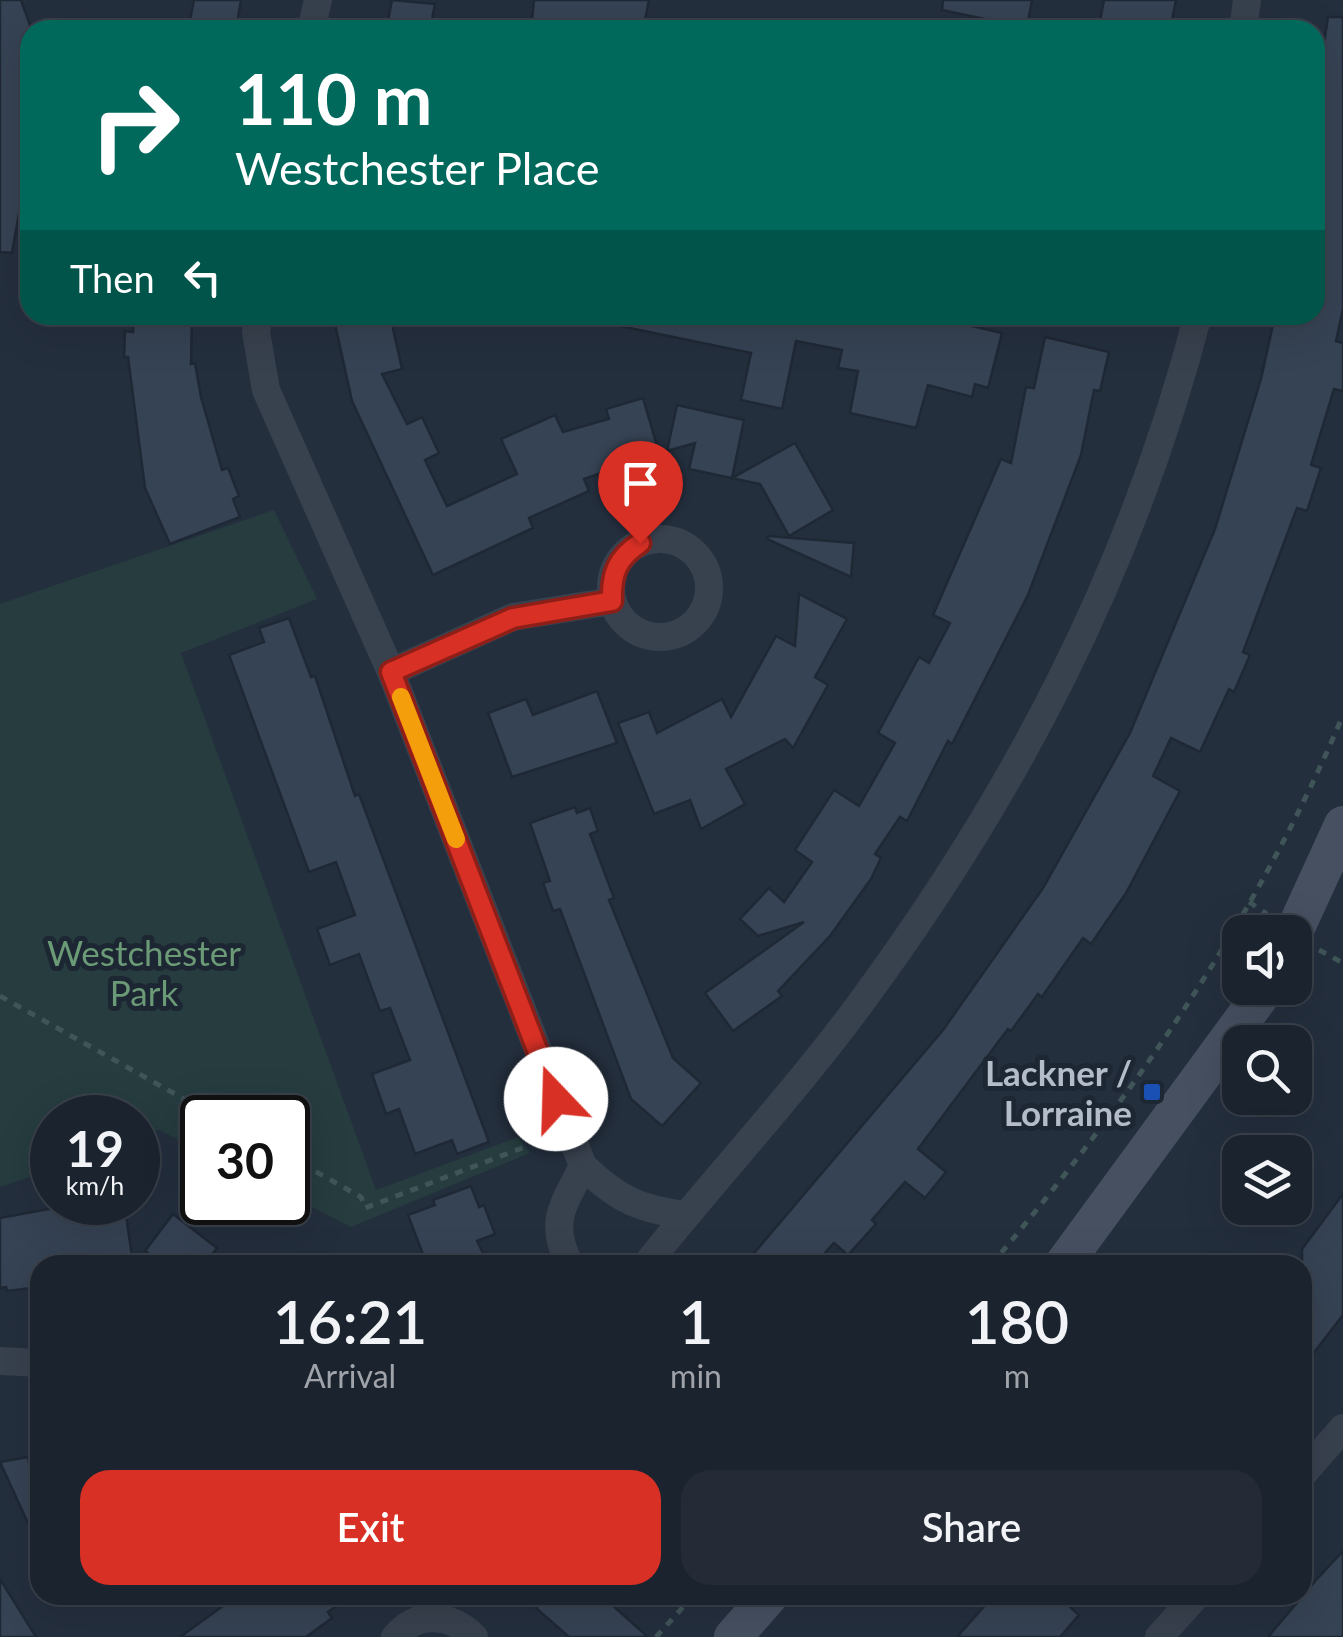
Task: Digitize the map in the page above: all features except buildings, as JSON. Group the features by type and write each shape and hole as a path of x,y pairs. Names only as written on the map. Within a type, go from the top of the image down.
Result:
{"main road":[{"path":"1295,915 1330,892 1328,824"},
{"path":"1070,1255 1254,1005"},
{"path":"733,1637 761,1605"}],"street":[{"path":"258,325 266,390 391,672 583,1166 611,1192 640,1207 686,1214"},
{"path":"654,1255 856,1008 995,805 1082,640 1156,460 1195,325"},
{"path":"391,672 513,618 612,601"},
{"path":"565,1255 557,1240 559,1213 583,1166"},
{"path":"0,1360 30,1362"},
{"path":"1312,1464 1343,1428"},
{"path":"1159,1637 1187,1605"},
{"path":"395,1637 415,1621 432,1617 463,1626 474,1637"}],"path":[{"path":"999,1255 1112,1115 1210,970 1296,814 1343,715"},
{"path":"1296,814 1328,824"},
{"path":"1249,902 1268,915"},
{"path":"1327,956 1343,963"},
{"path":"0,996 180,1097"},
{"path":"310,1168 361,1197 366,1208 530,1144"},
{"path":"656,1637 685,1605"}],"green space":[{"name":"Westchester Park","path":"274,510 317,599 181,653 376,1190 518,1137 530,1153 351,1227 310,1206 310,1095 180,1095 180,1141 160,1131 160,1095 30,1095 30,1177 0,1187 0,604"}],"slow traffic":[{"path":"401,697 456,839"}],"place":[{"name":"Lackner / Lorraine","path":"1152,1092"}],"route":[{"path":"556,1099 391,672 435,649 513,618 612,601 611,580 617,564 640,543"}]}
